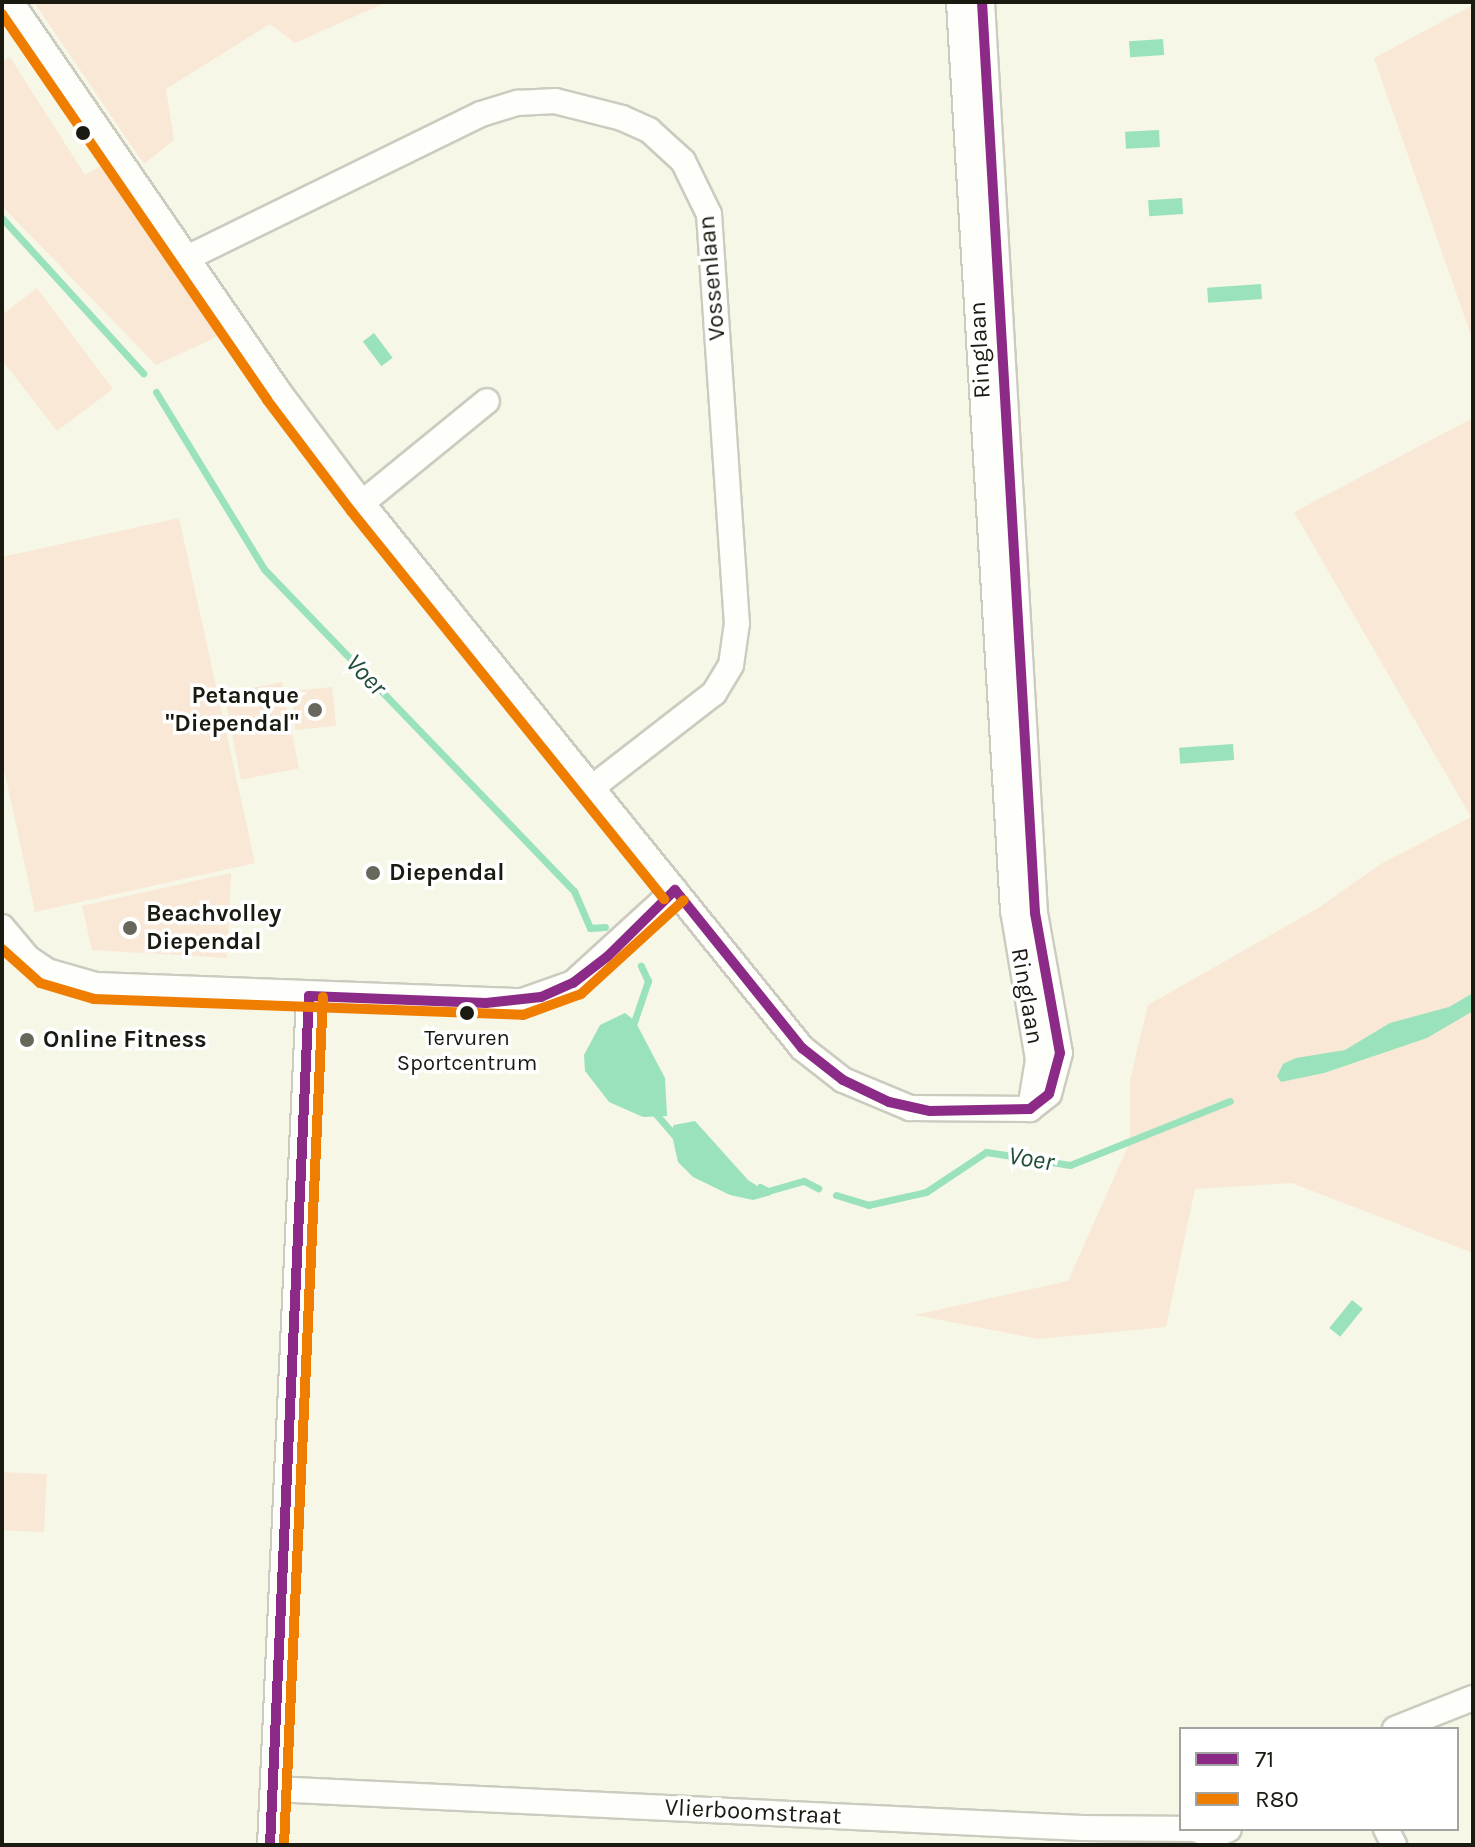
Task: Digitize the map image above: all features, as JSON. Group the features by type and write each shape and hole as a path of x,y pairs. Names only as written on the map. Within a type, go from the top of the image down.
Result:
{"street":[{"name":"Ringlaan","path":"959,2 1013,910 1038,1060 1030,1109"},
{"name":"Ringlaan","path":"982,2 1035,913 1060,1053 1049,1094 1030,1109"},
{"path":"11,15 362,503 802,1048 843,1080 889,1102 920,1110 1030,1109"},
{"name":"Vossenlaan","path":"187,258 481,114 518,103 555,101 622,118 649,130 683,161 709,214 737,623 731,665 714,693 593,787"},
{"path":"362,503 487,401"},
{"path":"2,927 28,958 72,981 309,996 486,1003 541,997 573,983 608,956 675,890"},
{"path":"270,1845 309,996"},
{"path":"1400,1727 1473,1698"},
{"name":"Vlierboomstraat","path":"273,1789 1082,1828 1179,1829"},
{"name":"Vlierboomstraat","path":"1200,1831 1212,1836 1224,1831"}],"shaded area":[{"path":"34,2 387,2 295,43 270,24 166,89 174,140 144,164"},
{"path":"1473,5 1473,341 1374,58"},
{"path":"1163,39 1164,55 1130,57 1129,41"},
{"path":"10,57 85,175 101,166 225,333 156,365 2,206 2,62"},
{"path":"1159,130 1160,147 1126,149 1125,132"},
{"path":"1182,198 1183,214 1149,216 1148,200"},
{"path":"1261,284 1262,299 1208,303 1207,288"},
{"path":"37,288 113,389 57,431 2,360 2,315"},
{"path":"374,333 393,358 381,366 363,341"},
{"path":"1473,418 1473,1253 1292,1183 1195,1189 1166,1327 1038,1339 915,1315 1068,1281 1130,1142 1130,1080 1148,1005 1320,907 1379,865 1471,817 1294,512"},
{"path":"179,518 255,863 35,912 2,760 2,557"},
{"path":"282,682 299,768 241,780 224,693"},
{"name":"Petanque \"Diependal\"","path":"332,687 336,726 295,730 291,691"},
{"path":"1233,744 1234,760 1180,764 1179,748"},
{"path":"231,873 227,958 92,950 82,906"},
{"path":"1473,993 1473,1011 1427,1038 1324,1073 1281,1082 1277,1076 1283,1064 1296,1058 1345,1050 1390,1023 1449,1007"},
{"path":"625,1013 635,1021 665,1078 667,1116 643,1117 609,1102 585,1071 584,1055 600,1025"},
{"path":"695,1121 748,1180 771,1195 753,1200 730,1195 693,1177 678,1162 671,1131 674,1125"},
{"path":"1352,1300 1363,1309 1340,1337 1329,1328"},
{"path":"2,1472 47,1474 44,1532 2,1530"}],"waterway":[{"name":"Voer","path":"2,218 143,373"},
{"name":"Voer","path":"156,392 264,569 574,891 590,928 605,927"},
{"name":"Voer","path":"632,1028 648,981 641,966"},
{"name":"Voer","path":"836,1195 868,1205 926,1192 986,1152 1070,1165 1230,1101"},
{"name":"Voer","path":"655,1113 676,1137"},
{"name":"Voer","path":"760,1187 768,1191 804,1181 818,1188"}],"transit line":[{"name":"71","path":"982,2 1035,913 1060,1053 1049,1094 1030,1109"},
{"name":"R80","path":"2,14 267,400 351,511 664,899"},
{"name":"71","path":"675,890 802,1048 843,1080 889,1102 930,1111 1030,1109"},
{"name":"71","path":"309,996 486,1003 541,997 573,983 608,956 675,890"},
{"name":"R80","path":"2,949 40,983 94,999 523,1015 581,994 684,900"},
{"name":"71","path":"270,1845 309,996"},
{"name":"R80","path":"284,1845 323,997"}],"place":[{"name":"Petanque \"Diependal\"","path":"315,710"},
{"name":"Diependal","path":"373,873"},
{"name":"Beachvolley Diependal","path":"130,928"},
{"name":"Tervuren Sportcentrum","path":"467,1013"},
{"name":"Online Fitness","path":"27,1040"}]}
